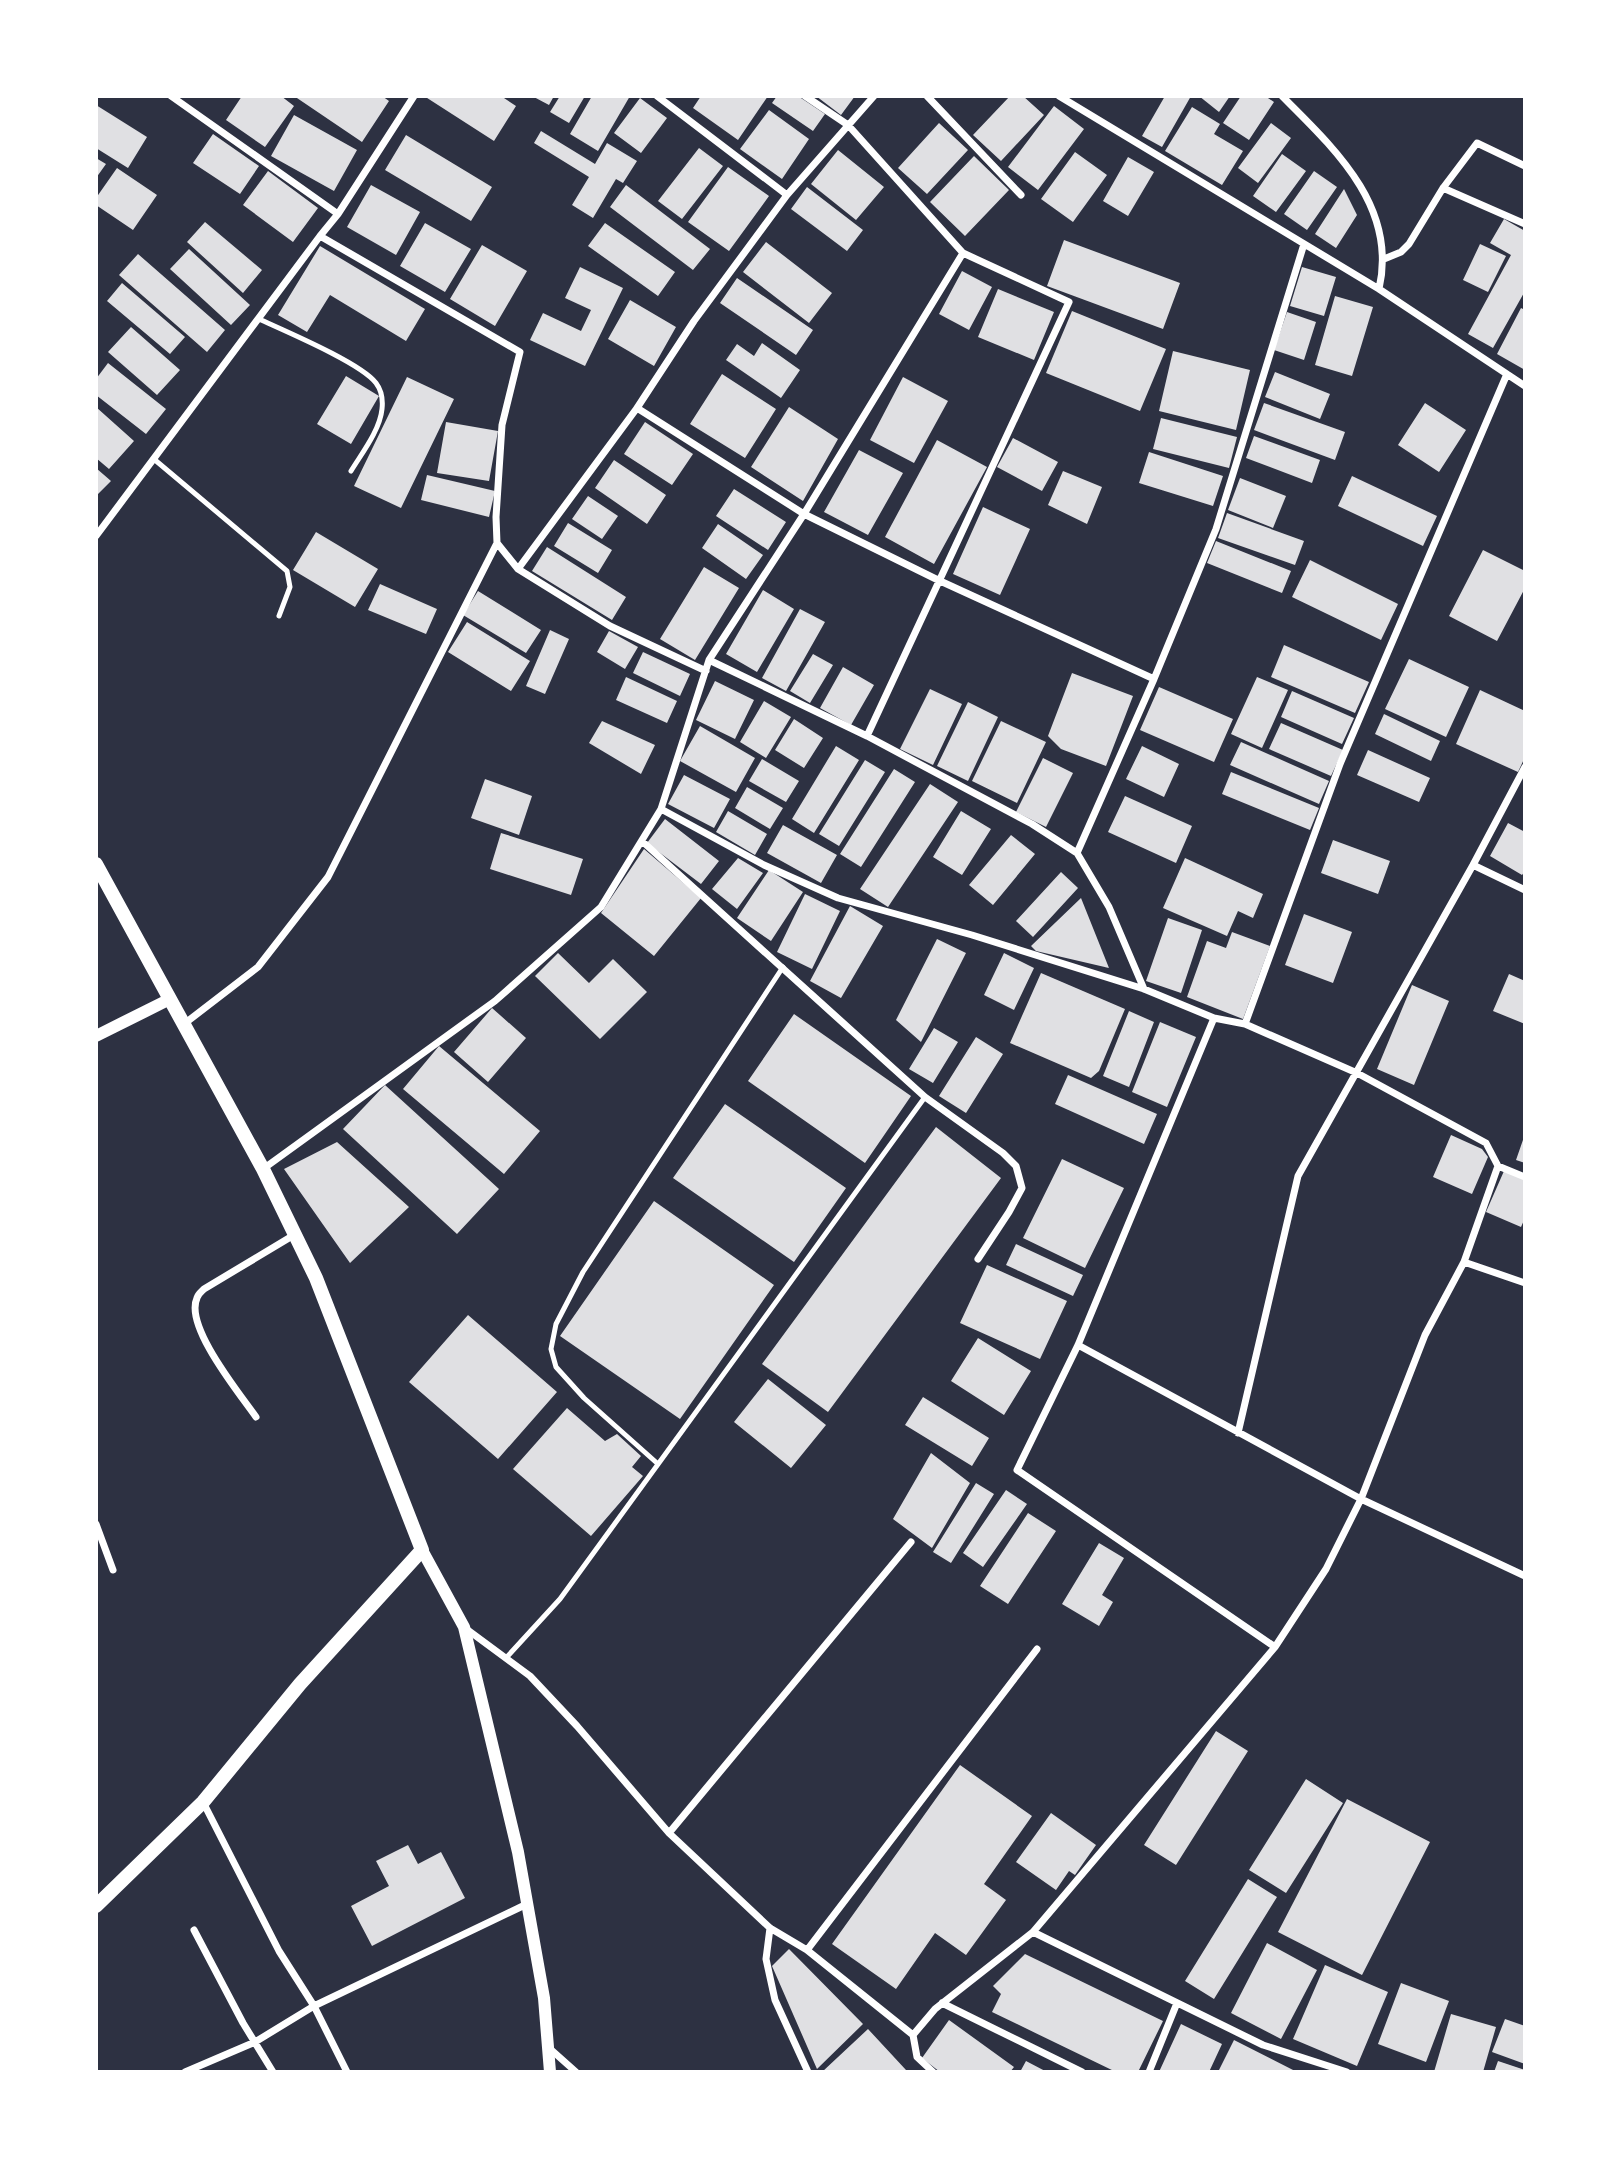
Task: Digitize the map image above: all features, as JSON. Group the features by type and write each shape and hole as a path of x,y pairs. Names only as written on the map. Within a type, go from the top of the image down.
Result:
{"main road":[{"path":"96,864 263,1170 316,1278 422,1550 300,1684 203,1802 96,1906"}],"street":[{"path":"171,96 338,214"},
{"path":"96,536 338,214 414,96"},
{"path":"657,96 787,195"},
{"path":"805,96 848,125 962,253 1069,302 867,736"},
{"path":"518,569 637,408 694,321 787,195 874,96"},
{"path":"926,96 1021,195"},
{"path":"1059,96 1379,289 1525,386"},
{"path":"1282,96 1347,165 1367,200 1379,228 1384,259 1379,289"},
{"path":"1384,259 1401,252 1409,244 1443,188 1476,143 1525,166"},
{"path":"1443,188 1525,224"},
{"path":"184,1024 258,967 328,877 497,543 502,425 520,352 320,236"},
{"path":"1077,853 1216,529 1304,244"},
{"path":"263,1170 495,1001 601,907 661,809 709,660 804,514 962,253"},
{"path":"1245,1024 1340,764 1507,374"},
{"path":"637,408 804,514 938,580 1153,679"},
{"path":"497,543 518,569 610,626 706,671"},
{"path":"709,660 867,736 1032,824 1077,853 1109,907 1144,989"},
{"path":"1238,1433 1298,1176 1525,767"},
{"path":"661,809 764,865 838,898 972,935 1144,989 1214,1018 1245,1024 1357,1073 1486,1143 1498,1166 1525,1177"},
{"path":"643,842 925,1097 1003,1153 1016,1166 1022,1188 978,1259"},
{"path":"1473,865 1525,890"},
{"path":"96,1036 170,999"},
{"path":"1214,1018 1078,1345 1017,1470 1275,1647"},
{"path":"913,2035 942,2003 1033,1932 1275,1647 1326,1569 1361,1499 1425,1335 1464,1262 1498,1166"},
{"path":"256,1417 205,1343 195,1318 196,1298 204,1289 295,1235"},
{"path":"1464,1262 1525,1283"},
{"path":"1078,1345 1361,1499 1525,1576"},
{"path":"96,1524 113,1570"},
{"path":"669,1833 911,1542"},
{"path":"422,1550 464,1627 517,1852 544,1998 550,2072"},
{"path":"464,1627 530,1676 669,1833 770,1928 807,1950 913,2035 917,2057 933,2072"},
{"path":"807,1950 1037,1649"},
{"path":"203,1802 279,1951 314,2006 346,2072"},
{"path":"185,2072 255,2042 314,2006 527,1904"},
{"path":"770,1928 766,1959 775,2000 808,2072"},
{"path":"194,1930 273,2072"},
{"path":"1033,1932 1263,2045 1347,2072"},
{"path":"942,2003 1082,2072"},
{"path":"1149,2072 1177,2003"},
{"path":"548,2047 576,2072"}],"lane":[{"path":"259,318 352,365 375,382 382,395 382,412 374,432 351,471"},
{"path":"155,460 287,571 290,587 279,616"},
{"path":"658,1464 583,1398 556,1367 551,1349 556,1324 583,1272 783,967"},
{"path":"506,1658 560,1599 925,1097"}],"building":[{"path":"242,96 281,96 294,106 265,147 226,120"},
{"path":"294,96 382,96 389,101 362,142"},
{"path":"424,96 501,96 516,106 494,141"},
{"path":"532,96 554,96 549,105"},
{"path":"560,96 585,96 569,123 550,112"},
{"path":"592,96 630,96 598,151 570,134"},
{"path":"701,96 768,96 738,140 693,108"},
{"path":"777,96 798,96 825,114 813,131 772,103"},
{"path":"816,96 855,96 841,115"},
{"path":"1010,96 1023,96 1044,115 1001,161 973,135"},
{"path":"1165,96 1191,96 1162,147 1142,136"},
{"path":"1199,96 1230,96 1219,112"},
{"path":"1241,96 1265,96 1274,102 1249,140 1223,123"},
{"path":"640,98 667,118 641,153 614,133"},
{"path":"96,105 147,137 128,168 96,148"},
{"path":"1054,106 1084,129 1038,190 1008,167"},
{"path":"1192,107 1220,124 1214,134 1243,151 1222,185 1165,151"},
{"path":"769,110 809,139 782,179 740,149"},
{"path":"294,115 357,150 334,191 271,156"},
{"path":"939,123 968,150 927,194 898,168"},
{"path":"1271,123 1291,138 1258,183 1238,168"},
{"path":"541,131 595,164 607,143 637,161 623,183 616,179 593,218 572,205 589,177 534,143"},
{"path":"213,134 259,166 240,194 193,163"},
{"path":"406,135 492,187 471,221 385,170"},
{"path":"699,148 723,166 682,219 658,201"},
{"path":"838,150 884,187 856,220 811,184"},
{"path":"1075,152 1107,175 1073,222 1041,199"},
{"path":"1282,154 1306,171 1276,212 1253,196"},
{"path":"974,156 1009,190 965,236 930,202"},
{"path":"1128,157 1154,172 1128,216 1103,201"},
{"path":"96,158 106,164 96,178"},
{"path":"728,167 769,196 729,251 688,222"},
{"path":"117,168 157,195 133,230 96,205 96,198"},
{"path":"268,171 318,208 293,242 243,205"},
{"path":"1314,171 1337,187 1307,230 1284,214"},
{"path":"371,185 420,212 396,255 347,227"},
{"path":"626,185 710,249 693,270 610,207"},
{"path":"807,187 863,230 847,251 791,209"},
{"path":"1344,189 1357,215 1336,248 1315,234"},
{"path":"1504,219 1525,231 1525,291 1493,348 1468,334 1511,255 1490,243"},
{"path":"205,222 262,270 243,293 187,242"},
{"path":"425,223 471,249 445,292 400,266"},
{"path":"605,223 675,272 658,296 588,246"},
{"path":"1064,240 1180,283 1163,329 1047,286"},
{"path":"766,242 832,293 809,323 743,272"},
{"path":"1480,244 1506,256 1488,292 1463,280"},
{"path":"482,245 527,271 495,326 450,299"},
{"path":"320,246 425,309 406,341 330,295 307,332 278,315"},
{"path":"189,249 250,305 231,325 170,269"},
{"path":"138,254 225,330 207,352 119,275"},
{"path":"580,267 623,288 585,366 530,340 543,313 581,331 591,310 565,298"},
{"path":"1302,267 1336,277 1324,316 1290,306"},
{"path":"962,271 992,287 969,330 939,314"},
{"path":"737,278 813,330 796,355 720,303"},
{"path":"122,283 185,337 170,354 107,301"},
{"path":"998,289 1054,312 1034,360 978,337"},
{"path":"1335,296 1373,307 1352,376 1315,365"},
{"path":"630,300 676,327 654,366 608,339"},
{"path":"1521,308 1525,310 1525,370 1497,354"},
{"path":"1072,311 1166,349 1140,411 1046,373"},
{"path":"1287,312 1316,322 1304,360 1274,350"},
{"path":"131,327 180,370 157,395 108,352"},
{"path":"762,343 800,370 781,398 726,360 737,344 754,356"},
{"path":"1173,351 1250,370 1236,430 1159,411"},
{"path":"108,363 166,409 146,434 96,395 96,379"},
{"path":"1275,372 1330,394 1320,419 1265,397"},
{"path":"722,374 776,409 745,458 690,424"},
{"path":"346,376 379,396 351,444 317,424"},
{"path":"407,377 454,399 401,508 354,486"},
{"path":"903,377 948,401 914,463 870,440"},
{"path":"1264,403 1345,432 1335,460 1254,430"},
{"path":"1425,403 1466,430 1439,472 1398,445"},
{"path":"96,407 134,441 109,469 96,458"},
{"path":"789,407 838,439 803,501 751,467"},
{"path":"1161,418 1237,437 1229,468 1153,449"},
{"path":"446,422 498,431 489,481 437,473"},
{"path":"645,422 693,454 672,485 624,454"},
{"path":"1254,436 1320,460 1312,483 1246,458"},
{"path":"1013,438 1058,462 1042,491 997,467"},
{"path":"937,440 987,467 934,564 885,537"},
{"path":"859,450 903,473 868,535 824,512"},
{"path":"1149,452 1223,476 1213,506 1139,483"},
{"path":"614,460 666,495 647,524 595,488"},
{"path":"96,468 111,481 96,496"},
{"path":"1063,471 1102,487 1087,524 1048,505"},
{"path":"427,475 495,491 489,517 421,500"},
{"path":"1352,476 1437,516 1423,546 1338,506"},
{"path":"1240,478 1286,496 1273,528 1228,510"},
{"path":"734,489 786,522 768,550 716,516"},
{"path":"588,496 618,516 602,539 572,519"},
{"path":"983,507 1030,529 1000,595 953,574"},
{"path":"1227,513 1304,541 1295,565 1218,538"},
{"path":"568,523 612,550 598,573 554,546"},
{"path":"718,524 763,555 746,579 702,548"},
{"path":"316,532 378,569 355,607 293,570"},
{"path":"1216,541 1291,571 1282,593 1207,563"},
{"path":"547,547 626,597 612,620 532,571"},
{"path":"1483,550 1525,571 1525,588 1497,641 1449,616"},
{"path":"1310,560 1398,604 1381,640 1292,597"},
{"path":"704,567 739,588 695,660 660,639"},
{"path":"380,584 437,609 426,634 368,610"},
{"path":"763,590 794,609 757,672 726,654"},
{"path":"478,591 541,630 526,653 463,615"},
{"path":"800,609 825,622 786,691 762,678"},
{"path":"467,622 530,661 511,691 448,652"},
{"path":"550,630 569,639 545,694 526,686"},
{"path":"609,631 638,647 625,669 597,652"},
{"path":"1284,645 1369,682 1355,713 1271,677"},
{"path":"643,652 690,674 680,696 633,673"},
{"path":"813,654 833,665 810,703 790,691"},
{"path":"1409,659 1469,687 1446,737 1385,709"},
{"path":"843,667 874,685 851,725 820,708"},
{"path":"1072,673 1133,696 1106,766 1061,749 1048,736"},
{"path":"626,677 677,701 667,723 616,700"},
{"path":"1257,677 1288,690 1262,748 1231,734"},
{"path":"715,681 754,700 735,739 696,720"},
{"path":"1159,687 1233,719 1214,762 1140,730"},
{"path":"930,689 962,704 933,765 900,749"},
{"path":"1480,690 1525,711 1525,757 1518,772 1456,744"},
{"path":"1292,691 1354,718 1342,744 1281,717"},
{"path":"764,701 791,717 766,758 740,742"},
{"path":"968,702 998,717 968,781 937,766"},
{"path":"1384,714 1440,741 1431,761 1375,734"},
{"path":"794,719 823,738 804,768 775,750"},
{"path":"602,721 655,745 641,774 589,743"},
{"path":"1001,721 1046,742 1017,803 972,781"},
{"path":"1281,723 1343,750 1331,776 1269,749"},
{"path":"700,726 755,758 736,792 680,761"},
{"path":"1241,742 1329,781 1319,804 1230,765"},
{"path":"836,746 859,760 814,833 792,819"},
{"path":"1142,746 1179,764 1164,797 1126,779"},
{"path":"1368,750 1430,778 1419,802 1357,775"},
{"path":"1043,758 1073,773 1046,827 1016,812"},
{"path":"762,759 799,781 786,802 749,781"},
{"path":"865,760 885,772 839,846 819,834"},
{"path":"894,769 915,782 861,867 840,854"},
{"path":"1231,772 1319,808 1310,830 1222,794"},
{"path":"684,775 730,799 714,828 668,804"},
{"path":"485,779 532,796 519,835 471,818"},
{"path":"930,784 958,802 888,907 860,889"},
{"path":"747,787 783,808 770,829 735,808"},
{"path":"1125,796 1192,826 1176,863 1108,832"},
{"path":"728,811 767,834 755,855 716,832"},
{"path":"961,811 991,829 962,875 933,857"},
{"path":"665,819 719,861 701,884 647,843"},
{"path":"1508,823 1525,832 1525,871 1522,875 1490,856"},
{"path":"783,825 837,855 821,883 767,853"},
{"path":"501,833 583,859 571,895 490,869"},
{"path":"1011,835 1035,854 993,905 969,885"},
{"path":"1333,840 1390,861 1378,894 1321,873"},
{"path":"644,849 701,898 654,956 601,913"},
{"path":"738,858 763,873 737,909 712,889"},
{"path":"1185,858 1263,894 1253,918 1238,911 1227,936 1163,908"},
{"path":"769,870 803,892 771,941 737,918"},
{"path":"1061,872 1078,888 1033,937 1016,921"},
{"path":"805,894 840,911 812,969 777,952"},
{"path":"1081,898 1109,968 1036,951 1031,946"},
{"path":"850,906 883,926 841,998 810,981"},
{"path":"1304,914 1352,932 1333,983 1285,965"},
{"path":"1168,918 1202,930 1181,993 1146,981"},
{"path":"1232,932 1270,946 1243,1019 1187,997 1207,941 1226,948"},
{"path":"937,939 966,953 921,1042 896,1020"},
{"path":"558,953 589,983 613,959 647,992 600,1039 535,976"},
{"path":"1004,953 1034,968 1014,1010 984,995"},
{"path":"1041,973 1125,1009 1099,1071 1091,1078 1010,1043"},
{"path":"1509,974 1525,981 1525,1024 1493,1011"},
{"path":"1412,985 1449,1001 1414,1085 1377,1069"},
{"path":"492,1008 526,1038 488,1082 454,1052"},
{"path":"1129,1011 1154,1022 1129,1087 1103,1076"},
{"path":"794,1014 911,1096 865,1163 748,1081"},
{"path":"1160,1022 1196,1037 1167,1107 1132,1092"},
{"path":"934,1028 958,1042 933,1083 909,1069"},
{"path":"976,1037 1003,1054 966,1113 939,1096"},
{"path":"439,1046 540,1131 504,1174 403,1089"},
{"path":"1068,1075 1157,1114 1144,1144 1055,1104"},
{"path":"385,1085 499,1189 457,1234 343,1129"},
{"path":"725,1104 846,1188 794,1262 673,1178"},
{"path":"936,1127 1001,1178 828,1412 762,1364"},
{"path":"1451,1135 1482,1149 1488,1157 1472,1194 1433,1177"},
{"path":"1525,1137 1525,1163 1516,1160"},
{"path":"337,1142 409,1207 350,1263 284,1169"},
{"path":"1062,1159 1124,1188 1085,1268 1023,1238"},
{"path":"1504,1171 1525,1180 1525,1218 1521,1227 1486,1212"},
{"path":"654,1201 774,1285 680,1419 560,1336"},
{"path":"1016,1244 1083,1275 1073,1296 1006,1265"},
{"path":"987,1265 1067,1301 1040,1359 960,1323"},
{"path":"468,1315 557,1392 498,1459 409,1382"},
{"path":"978,1338 1031,1371 1004,1415 951,1381"},
{"path":"768,1379 826,1425 791,1468 734,1422"},
{"path":"923,1397 989,1438 972,1466 905,1425"},
{"path":"567,1408 605,1441 617,1434 641,1456 632,1467 643,1476 591,1536 513,1469"},
{"path":"931,1453 970,1483 932,1548 893,1519"},
{"path":"976,1483 994,1494 951,1563 933,1552"},
{"path":"1006,1490 1027,1504 983,1567 963,1553"},
{"path":"1028,1513 1056,1531 1008,1604 980,1586"},
{"path":"1099,1543 1124,1558 1102,1595 1113,1602 1099,1626 1062,1604"},
{"path":"1216,1731 1248,1751 1176,1865 1144,1845"},
{"path":"960,1765 1032,1816 984,1884 1006,1900 966,1955 935,1933 896,1989 832,1944"},
{"path":"1306,1779 1343,1803 1286,1893 1249,1870"},
{"path":"1347,1799 1430,1842 1362,1975 1278,1932"},
{"path":"1051,1813 1096,1845 1075,1875 1069,1871 1056,1890 1016,1862"},
{"path":"408,1845 418,1864 441,1852 465,1898 372,1946 351,1906 389,1886 376,1861"},
{"path":"1248,1879 1277,1897 1214,1999 1185,1981"},
{"path":"1267,1943 1317,1970 1281,2039 1231,2013"},
{"path":"789,1949 863,2024 817,2069 772,1966"},
{"path":"1025,1954 1163,2021 1138,2072 1116,2072 992,2012 1001,1994 993,1986"},
{"path":"1325,1965 1388,1992 1357,2066 1293,2039"},
{"path":"1401,1983 1449,2001 1426,2062 1378,2044"},
{"path":"1451,2014 1496,2027 1483,2072 1434,2072"},
{"path":"1505,2019 1525,2026 1525,2064 1492,2052"},
{"path":"949,2020 1014,2067 1010,2072 940,2072 922,2058"},
{"path":"1181,2024 1222,2044 1209,2072 1159,2072"},
{"path":"868,2029 906,2070 904,2072 822,2072"},
{"path":"1234,2040 1297,2072 1218,2072"},
{"path":"1026,2061 1047,2072 1020,2072"},
{"path":"1498,2061 1525,2070 1525,2072 1494,2072"}]}
